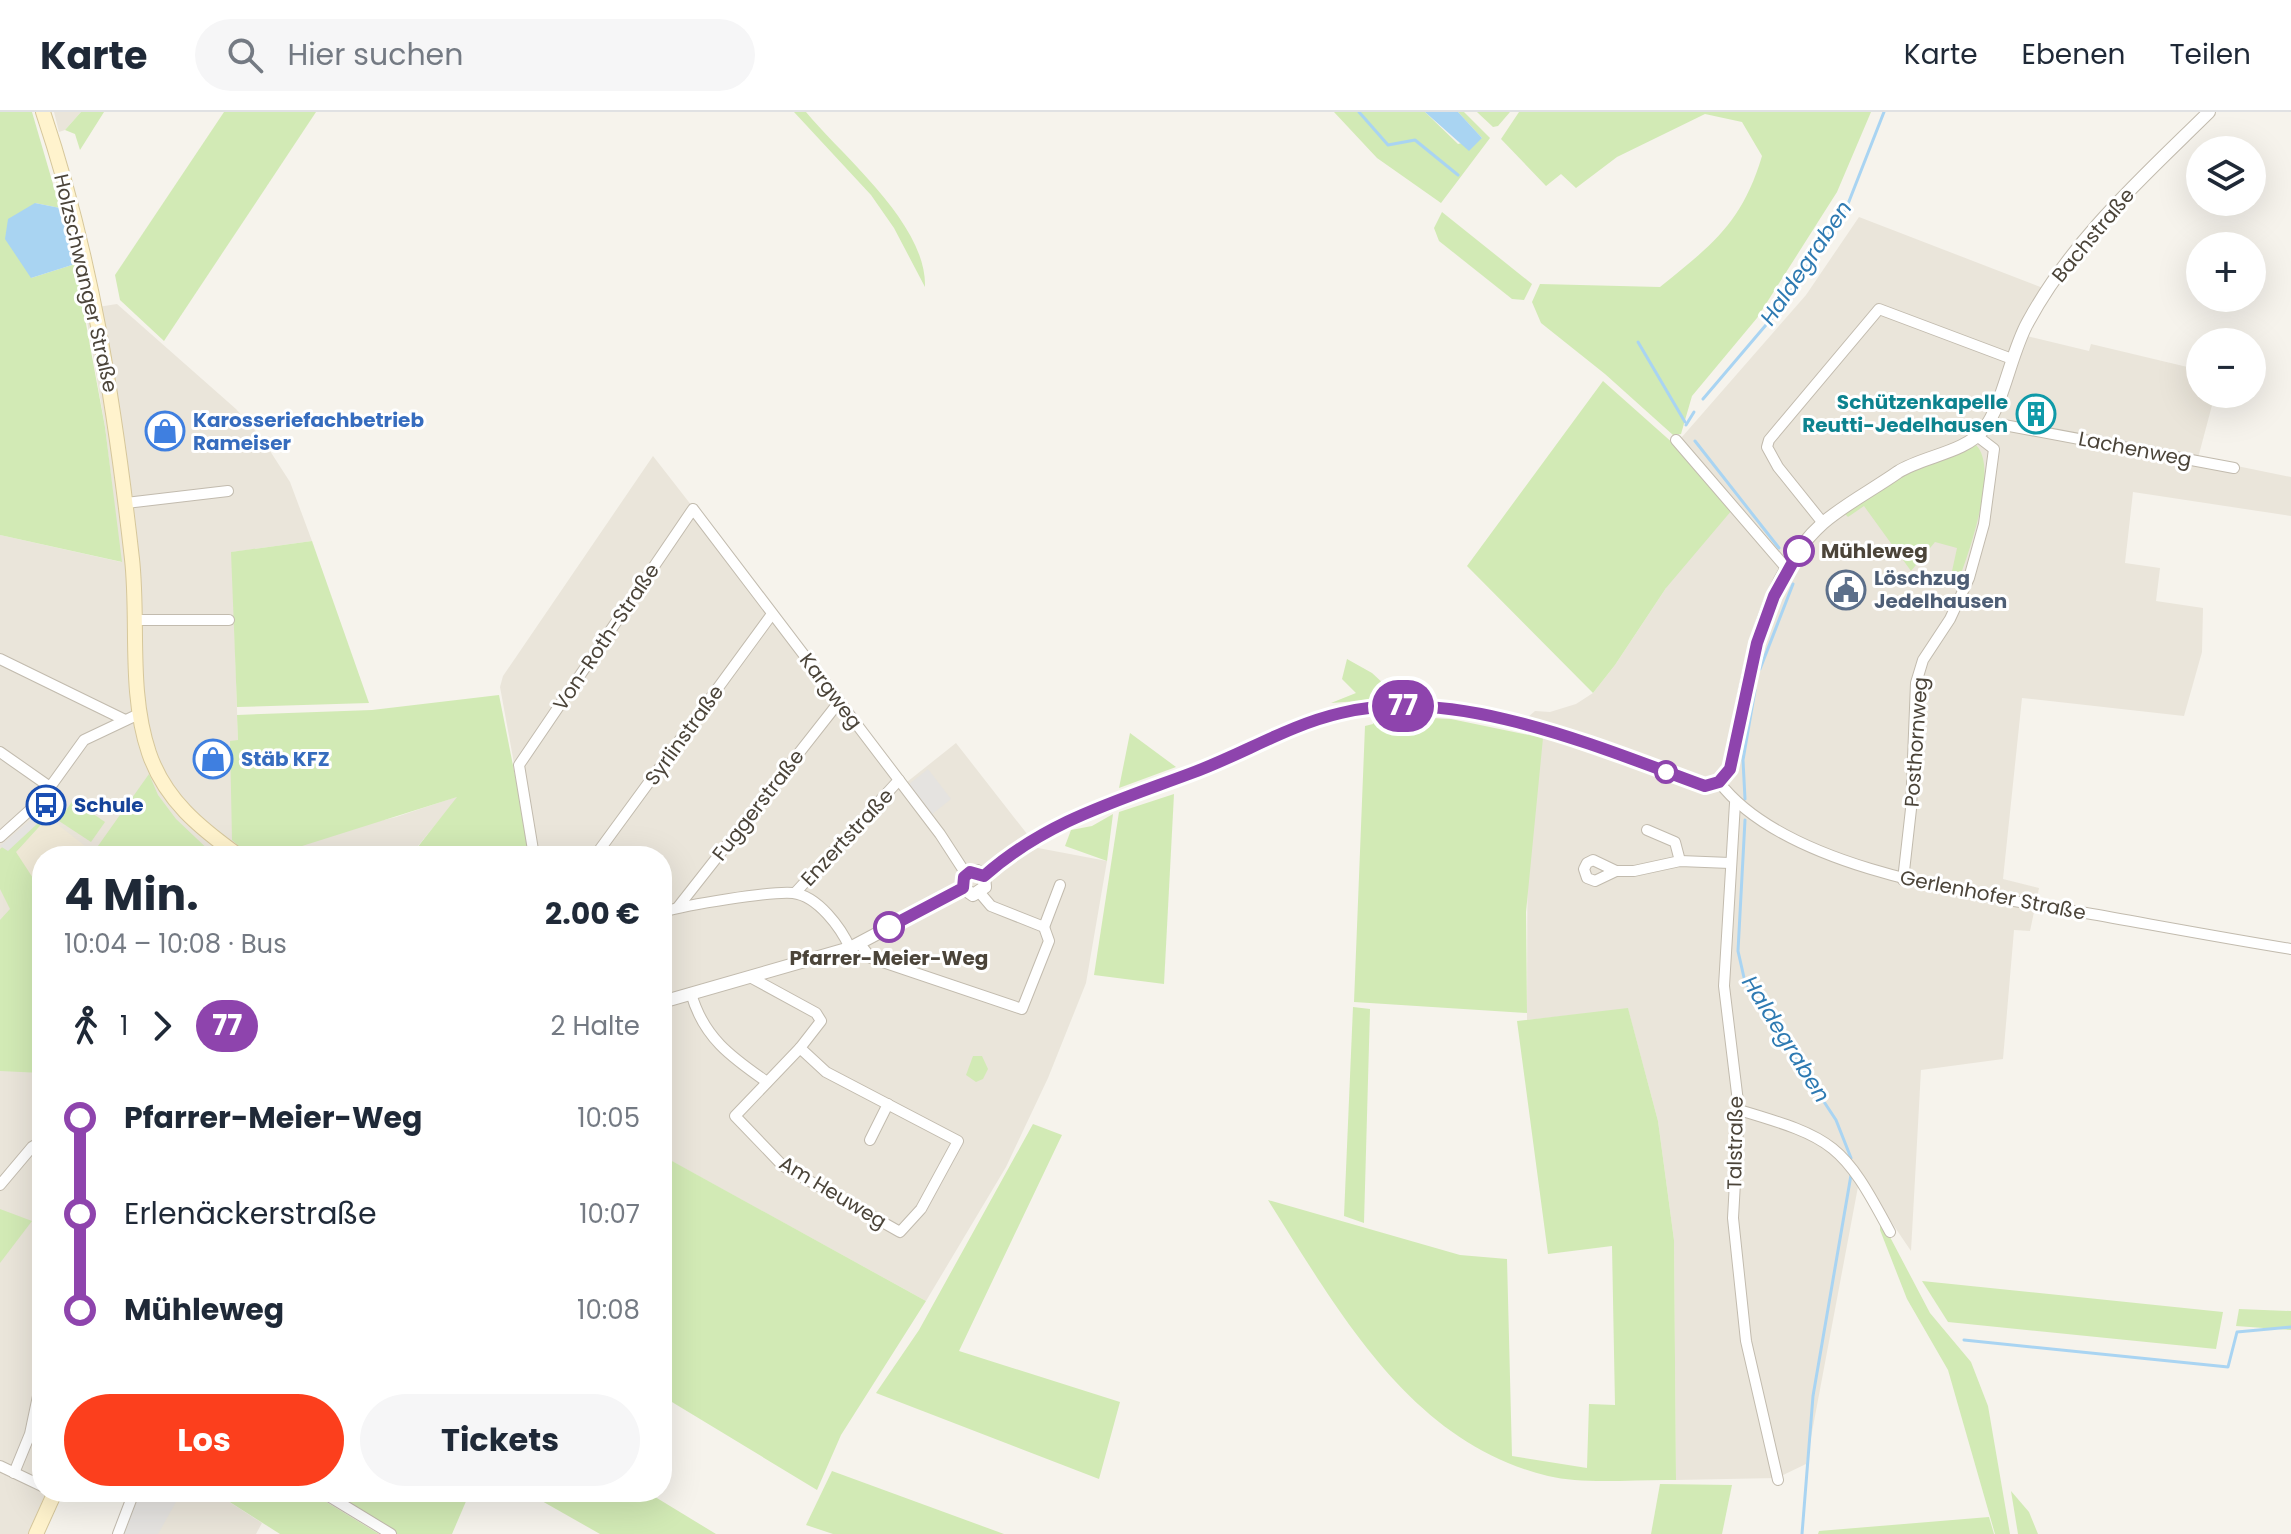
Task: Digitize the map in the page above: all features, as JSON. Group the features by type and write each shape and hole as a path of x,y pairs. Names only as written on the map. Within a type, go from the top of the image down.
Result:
{"main road":[{"name":"Holzschwanger Straße","path":"43,112 95,306 112,393 126,503 141,713 149,753 172,798 190,819 226,846"},
{"path":"36,1534 50,1502"}],"street":[{"name":"Bachstraße","path":"1719,782 1730,769 1755,652 1787,569 1823,523 1905,468 1977,436 1988,422 2027,322 2061,267 2107,212 2209,112"},
{"path":"1823,523 1772,459 1767,447 1879,309 2012,359"},
{"name":"Lachenweg","path":"1988,422 2234,468"},
{"name":"Posthornweg","path":"1903,880 1911,809 1916,683 1923,660 1956,607 1969,578 1989,499 1994,449 1977,436"},
{"path":"1676,440 1787,569"},
{"path":"126,503 228,491"},
{"name":"Kargweg","path":"693,509 899,780 966,874"},
{"name":"Von-Roth-Straße","path":"532,846 519,765 693,509"},
{"name":"Syrlinstraße","path":"602,846 772,614"},
{"path":"136,620 229,620"},
{"path":"0,659 125,720"},
{"name":"Fuggerstraße","path":"678,907 839,702"},
{"path":"984,876 1047,829 1218,764 1342,712 1405,706 1528,725 1567,735 1705,786 1719,782"},
{"path":"0,837 34,807 84,740 141,713"},
{"path":"0,752 50,787"},
{"name":"Enzertstraße","path":"795,893 899,780"},
{"name":"Gerlenhofer Straße","path":"1719,782 1735,803 1760,820 1804,842 1903,880 2291,949"},
{"name":"Talstraße","path":"1735,803 1724,986 1739,1110 1733,1218 1740,1305 1778,1480"},
{"path":"1647,830 1675,842 1680,861"},
{"path":"1616,871 1634,871 1680,861 1730,863"},
{"path":"672,999 855,946 963,888 966,874 977,871 984,876 985,887 980,893 973,895 963,888"},
{"path":"672,909 795,893 816,905 855,946 871,958 1022,1009 1049,941 1044,927 1060,885"},
{"path":"980,893 991,906 1044,927"},
{"name":"Am Heuweg","path":"750,977 816,1013 821,1021 800,1048 735,1116 785,1168 900,1232 921,1209 958,1141 826,1072 800,1048"},
{"path":"691,993 696,1015 713,1040 767,1082"},
{"path":"870,1140 888,1104"},
{"path":"1739,1110 1787,1123 1815,1134 1832,1145 1860,1175 1890,1232"},
{"path":"0,1185 32,1147"},
{"path":"14,1473 32,1424"},
{"path":"0,1466 32,1481"},
{"path":"118,1534 130,1502"},
{"path":"338,1502 391,1534"}],"shaded area":[{"path":"54,112 81,112 65,130 59,132"},
{"path":"1859,217 2043,288 2019,334 2089,351 2091,344 2186,367 2186,408 2211,408 2198,458 2291,477 2291,516 2133,492 2125,563 2160,568 2156,601 2203,608 2202,652 2184,716 2022,698 2003,879 2039,888 2030,931 2014,930 2003,1059 1921,1070 1911,1251 1860,1176 1806,1464 1777,1478 1676,1480 1674,1240 1658,1121 1628,1009 1527,1020 1528,717 1535,711 1550,712 1576,704 1593,693 1666,588 1675,445 1806,295"},
{"path":"117,304 236,409 261,437 290,482 312,541 232,552 238,741 231,741 245,846 32,846 32,1502 58,1502 42,1534 0,1534 0,535 121,562 105,427 85,309"},
{"path":"653,456 907,782 956,743 1038,848 1107,861 1086,983 1048,1078 1006,1167 926,1301 672,1161 672,846 529,846 500,687 503,676"},
{"path":"928,769 951,799 931,815 908,785"},
{"path":"459,796 418,846 275,846 396,817"},
{"path":"48,817 85,846 32,846 32,877 15,852"},
{"path":"32,819 37,824 8,851 0,846"},
{"path":"125,1502 229,1502 262,1523 256,1534 114,1534"},
{"path":"136,1502 176,1502 158,1534 124,1534"}],"green space":[{"path":"0,112 32,112 60,208 35,203 31,278 75,264 105,427 122,562 0,535"},
{"path":"81,112 104,112 80,150 75,134 65,130"},
{"path":"224,112 316,112 164,341 120,300 115,275"},
{"path":"794,112 806,112 898,216 922,263 925,287 894,228 871,195"},
{"path":"1334,112 1425,112 1458,144 1482,138 1458,112 1464,112 1490,138 1441,203 1377,158"},
{"path":"1477,112 1510,112 1498,126 1493,127"},
{"path":"1519,112 1871,112 1837,192 1757,318 1692,396 1681,434 1673,435 1605,374 1541,323 1532,302 1540,284 1660,287 1710,245 1735,216 1762,156 1742,122 1705,114 1617,157 1576,188 1561,174 1546,186 1501,139"},
{"path":"1442,212 1532,284 1524,300 1512,299 1439,241 1434,228"},
{"path":"1603,381 1675,445 1732,510 1666,588 1593,693 1467,566"},
{"path":"1976,445 1985,473 1983,493 1956,587 1949,585 1957,548 1935,542 1911,571 1864,506 1848,517 1844,513 1907,473"},
{"path":"312,541 369,703 237,707 231,552"},
{"path":"1347,659 1372,673 1399,698 1331,703 1356,693 1342,679"},
{"path":"499,695 529,846 418,846 457,797 302,846 238,846 232,840 230,741 238,740 237,715 372,710"},
{"path":"1373,715 1451,719 1543,738 1526,912 1527,1013 1354,1002 1365,726 1373,724"},
{"path":"1130,733 1176,767 1119,788"},
{"path":"149,774 158,795 176,819 204,846 98,846"},
{"path":"1174,794 1164,984 1094,975 1119,812"},
{"path":"73,800 105,822 91,842 59,821"},
{"path":"1113,814 1107,861 1065,846 1071,830 1092,826"},
{"path":"39,816 48,817 16,852 32,877 32,1073 0,1071 0,920 10,909 0,889 0,849"},
{"path":"1353,1007 1370,1009 1364,1223 1344,1216"},
{"path":"1628,1008 1658,1121 1674,1240 1676,1480 1563,1479 1499,1459 1456,1434 1417,1403 1382,1367 1351,1327 1268,1200 1460,1255 1507,1259 1512,1456 1587,1468 1589,1404 1615,1405 1612,1246 1548,1254 1517,1021"},
{"path":"973,1056 982,1056 988,1069 983,1079 976,1082 966,1075"},
{"path":"1033,1124 1062,1135 959,1351 1120,1402 1099,1479 876,1393 919,1330"},
{"path":"672,1161 926,1301 841,1435 817,1490 672,1402"},
{"path":"0,1209 32,1221 0,1263"},
{"path":"1880,1218 1930,1313 1971,1362 1988,1406 2010,1534 1995,1534 1948,1370 1907,1299 1880,1230"},
{"path":"1922,1281 2223,1312 2216,1349 1948,1322"},
{"path":"2239,1309 2291,1311 2291,1330 2236,1326"},
{"path":"832,1471 1004,1534 833,1534 806,1525"},
{"path":"1660,1484 1732,1485 1722,1534 1651,1534"},
{"path":"2011,1491 2029,1512 2038,1534 2018,1534"},
{"path":"230,1502 326,1502 379,1534 280,1534"},
{"path":"345,1502 466,1502 452,1534 397,1534"},
{"path":"544,1502 663,1502 716,1534 600,1534"},
{"path":"1989,1517 1994,1534 1818,1534 1819,1531"}],"water":[{"path":"1425,112 1458,112 1482,138 1469,151"},
{"path":"35,203 60,208 75,264 31,278 5,239 8,219"}],"waterway":[{"path":"1359,112 1388,145 1415,140 1458,175"},
{"name":"Haldegraben","path":"1703,399 1777,312 1846,209 1884,112"},
{"path":"1638,342 1685,422"},
{"name":"Haldegraben","path":"1686,425 1694,412"},
{"name":"Haldegraben","path":"1695,441 1779,548"},
{"name":"Haldegraben","path":"1760,669 1793,584"},
{"name":"Haldegraben","path":"1745,799 1743,760 1755,690"},
{"name":"Haldegraben","path":"1745,820 1738,951 1745,982 1836,1120 1851,1158"},
{"name":"Haldegraben","path":"1802,1534 1813,1396 1851,1175"},
{"path":"1964,1340 2228,1367 2237,1332 2291,1327"}],"bus line":[{"name":"77","path":"889,927 963,888 966,874 977,871 984,876 1047,829 1218,764 1290,730 1342,712 1405,706 1498,719 1567,735 1705,786 1713,785 1730,769 1757,643 1774,596 1799,551"}],"place":[{"name":"Schützenkapelle Reutti-Jedelhausen","path":"2036,414"},
{"name":"Karosseriefachbetrieb Rameiser","path":"165,431"},
{"name":"Mühleweg","path":"1799,551"},
{"name":"Löschzug Jedelhausen","path":"1846,590"},
{"name":"Stäb KFZ","path":"213,759"},
{"name":"Schule","path":"46,805"},
{"name":"Pfarrer-Meier-Weg","path":"889,927"}]}
